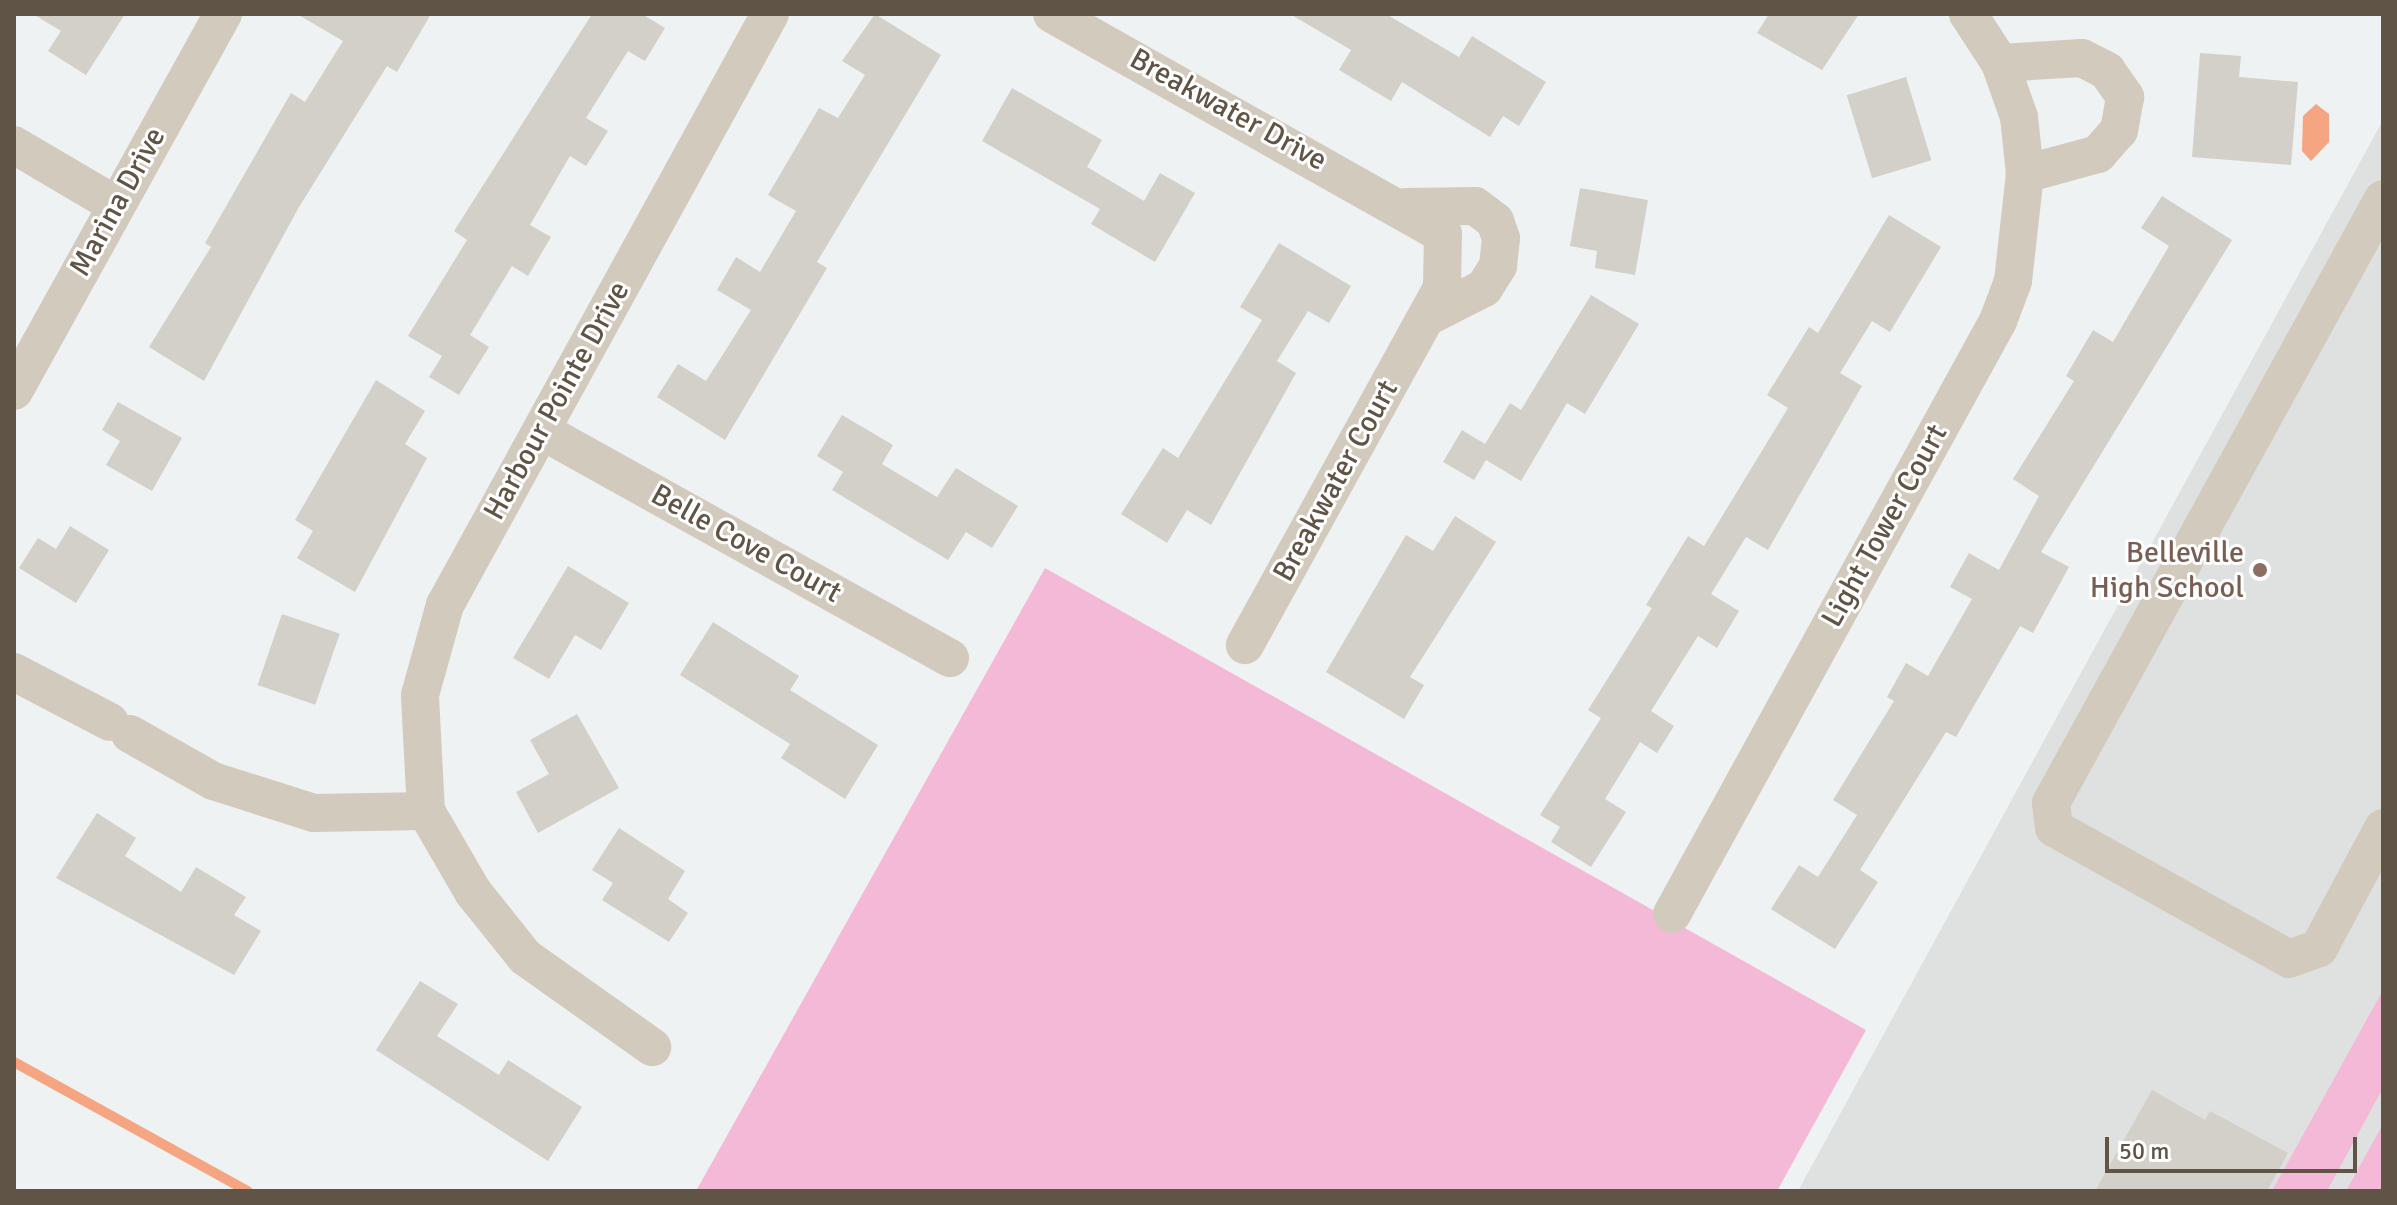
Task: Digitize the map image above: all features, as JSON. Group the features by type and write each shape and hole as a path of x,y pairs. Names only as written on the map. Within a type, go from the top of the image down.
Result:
{"street":[{"name":"Marina Drive","path":"14,391 223,14"},
{"name":"Harbour Pointe Drive","path":"426,811 420,695 445,605 770,14"},
{"name":"Breakwater Drive","path":"1052,14 1405,207"},
{"name":"Light Tower Court","path":"1672,914 1998,321 2022,237 2025,174 2019,117 2000,63 1968,14"},
{"path":"2000,63 2082,58 2107,71 2125,97 2119,130 2098,154 2025,174"},
{"path":"14,145 116,205"},
{"path":"2383,199 2051,803 2054,828 2289,959 2319,948 2383,828"},
{"path":"1405,207 1475,206 1495,221 1501,238 1498,266 1484,288 1427,317"},
{"name":"Breakwater Court","path":"1245,645 1427,317 1448,273 1443,234 1405,207"},
{"name":"Belle Cove Court","path":"542,431 950,658"},
{"path":"14,672 213,781 314,813 426,811 473,892 525,957 652,1047"}],"shaded area":[{"path":"2316,104 2329,114 2329,142 2311,161 2302,151 2303,116"},
{"name":"Belleville High School","path":"2383,120 2383,1191 1798,1191"},
{"path":"1045,568 1866,1030 1777,1191 696,1191"},
{"path":"2383,990 2383,1088 2327,1191 2272,1191"},
{"path":"2383,1124 2383,1191 2346,1191"}],"building":[{"path":"33,14 125,14 86,75 48,51 61,31"},
{"path":"297,14 431,14 397,72 387,66 299,207 204,381 149,347 211,247 205,243 291,93 305,102 343,41"},
{"path":"592,14 642,14 665,28 645,61 628,51 586,118 608,131 586,166 570,156 530,225 551,237 528,276 512,266 470,335 489,347 459,395 429,377 442,356 408,336 467,240 454,231"},
{"path":"875,14 941,55 817,262 827,268 725,440 657,397 678,364 706,381 751,310 717,290 736,257 760,272 796,211 768,195 819,108 838,118 865,75 842,61"},
{"path":"1290,14 1386,14 1459,57 1472,36 1546,82 1519,126 1503,116 1490,137 1402,82 1391,101 1339,70 1351,50"},
{"path":"1769,14 1859,14 1822,70 1757,33"},
{"path":"2200,53 2241,56 2239,77 2298,82 2291,165 2192,157"},
{"path":"1906,77 1931,160 1872,178 1847,95"},
{"path":"1012,88 1102,140 1087,167 1144,201 1160,173 1195,193 1155,262 1091,224 1100,209 982,141"},
{"path":"1580,188 1648,200 1635,275 1595,268 1597,251 1570,246"},
{"path":"2162,196 2232,240 2041,552 2069,567 2033,633 2020,626 1956,737 1946,732 1860,870 1878,882 1835,949 1771,909 1799,865 1818,877 1857,815 1833,800 1894,701 1887,697 1906,663 1928,676 1972,599 1950,587 1969,553 1999,570 2039,496 2013,479 2074,381 2066,376 2093,330 2113,342 2169,246 2141,228"},
{"path":"1889,215 1941,247 1890,332 1872,321 1840,373 1862,386 1768,550 1746,537 1711,594 1739,611 1717,648 1698,636 1651,711 1674,726 1657,753 1640,742 1605,799 1626,812 1591,867 1551,842 1560,827 1540,815 1601,718 1588,710 1652,608 1646,605 1688,536 1704,546 1788,408 1767,395 1809,327 1818,333"},
{"path":"1279,243 1351,286 1329,323 1308,311 1277,361 1296,373 1211,525 1187,510 1167,543 1121,514 1163,448 1178,458 1262,320 1240,307"},
{"path":"1591,295 1639,324 1585,414 1567,403 1521,481 1486,460 1474,480 1443,462 1462,430 1485,444 1510,403 1521,410"},
{"path":"376,380 425,411 405,444 427,458 355,592 297,558 313,531 295,520"},
{"path":"118,402 182,438 152,491 106,465 120,441 102,430"},
{"path":"842,415 893,445 882,464 937,497 956,468 1018,506 992,548 966,532 948,560 832,490 843,472 817,456"},
{"path":"1455,516 1496,542 1410,677 1424,685 1404,719 1326,672 1406,535 1433,551"},
{"path":"70,526 109,550 76,603 19,568 38,538 56,549"},
{"path":"568,566 629,603 601,650 575,635 549,679 513,658"},
{"path":"282,614 340,634 315,705 258,685"},
{"path":"713,622 799,676 790,690 878,745 845,799 781,758 790,744 680,675"},
{"path":"577,714 619,788 538,833 516,792 549,774 530,740"},
{"path":"97,813 136,838 125,856 181,892 196,867 246,897 234,915 261,931 234,975 56,878"},
{"path":"619,828 685,871 668,899 688,913 669,942 602,900 613,883 592,870"},
{"path":"420,981 458,1004 437,1036 499,1075 508,1060 582,1107 548,1161 376,1050"},
{"path":"2152,1090 2205,1120 2210,1111 2288,1153 2267,1191 2095,1191"}],"waterway":[{"path":"14,1062 248,1191"}],"place":[{"name":"Belleville High School","path":"2260,570"}]}
